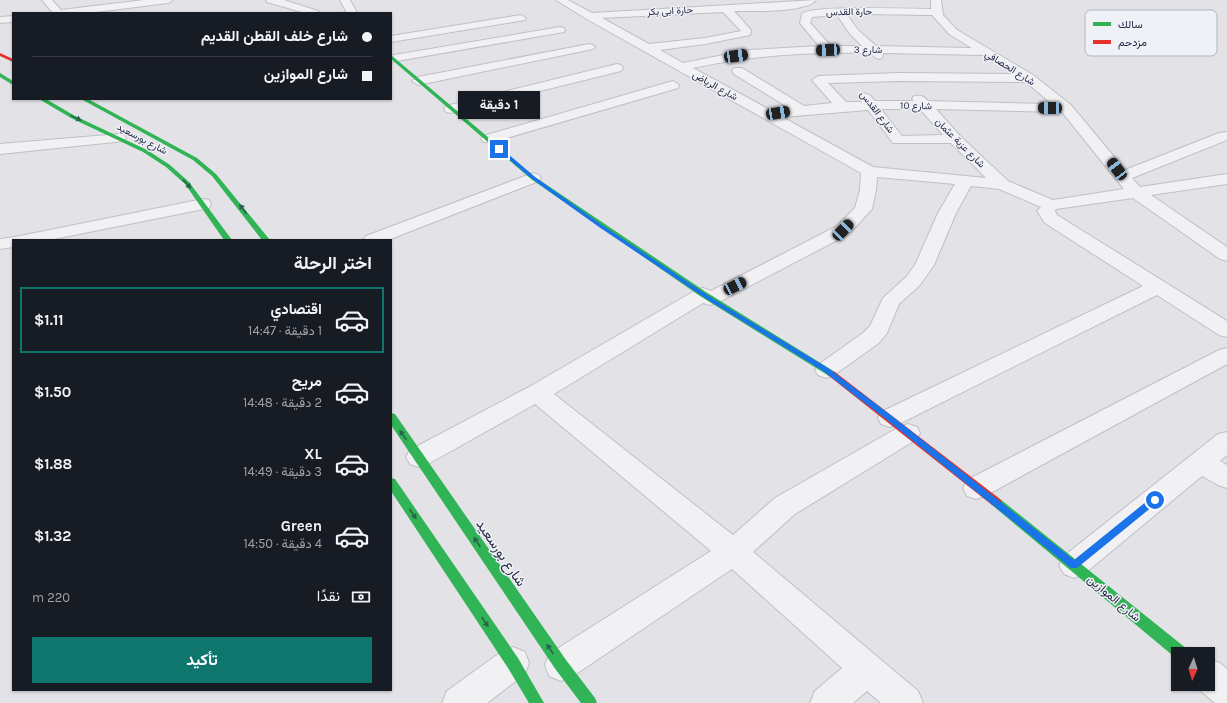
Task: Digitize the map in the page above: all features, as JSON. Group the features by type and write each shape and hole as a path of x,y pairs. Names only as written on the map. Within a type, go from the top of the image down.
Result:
{"main road":[{"path":"0,54 12,60"},
{"name":"شارع الموازين","path":"393,57 418,81 533,178 706,297 826,370 899,425 1174,647"},
{"path":"0,75 12,82"},
{"name":"شارع بورسعيد","path":"44,100 73,117 145,151 168,166 187,183 227,239"},
{"name":"شارع بورسعيد","path":"86,100 194,159 214,174 265,239"},
{"name":"شارع بورسعيد","path":"392,418 561,665 590,703"},
{"path":"392,483 513,663 537,703"}],"street":[{"path":"47,0 57,12"},
{"path":"71,12 168,0"},
{"path":"279,0 311,12"},
{"path":"345,0 351,12"},
{"name":"شارع الرياض","path":"561,0 869,170"},
{"name":"حارة ابى بكر","path":"589,16 799,5 805,4 811,0"},
{"path":"648,48 705,41 747,32 725,8"},
{"path":"673,11 684,21"},
{"name":"حارة القدس","path":"805,25 806,14 809,13 839,11 938,11"},
{"name":"شارع عزبة عثمان","path":"839,11 847,24 899,77 955,139 1002,184"},
{"path":"910,22 938,11"},
{"name":"شارع الحصافي","path":"938,11 953,32 1028,78 1066,108 1135,192 1227,255"},
{"path":"392,39 521,18"},
{"path":"0,20 12,19"},
{"path":"833,24 863,23"},
{"path":"805,25 819,24"},
{"path":"805,25 828,50"},
{"path":"393,57 560,30"},
{"path":"694,31 723,58"},
{"path":"800,37 815,36"},
{"path":"418,81 588,47"},
{"name":"شارع 3","path":"681,67 723,58 756,54 828,50 985,52"},
{"path":"452,109 617,68"},
{"path":"738,71 800,109"},
{"path":"842,106 818,80 899,77 1028,78"},
{"name":"شارع القدس","path":"851,78 899,140 955,139"},
{"path":"488,139 673,85"},
{"name":"شارع 10","path":"767,115 800,109 842,106 1066,108"},
{"path":"1122,177 1224,136"},
{"path":"0,150 119,138"},
{"path":"419,457 537,393 706,297 843,230 863,209 868,190 869,170 1002,184 1051,205 1227,179"},
{"path":"375,239 533,178"},
{"path":"826,370 871,338 880,328 890,302 913,281 924,265 947,213 966,180"},
{"path":"27,239 203,204"},
{"path":"1051,205 1046,211 1052,219 1227,330"},
{"path":"0,244 12,242"},
{"path":"561,665 733,552 785,506 899,425 1156,286"},
{"path":"976,488 1227,355"},
{"path":"537,393 733,552 906,703"},
{"path":"1074,565 1227,441"},
{"path":"1201,462 1227,478"},
{"path":"459,703 513,663"},
{"path":"826,703 867,669"},
{"path":"1215,681 1227,691"}],"traffic: fast":[{"path":"392,57 533,178 703,294 832,374"},
{"path":"0,75 12,82"},
{"path":"44,100 73,117 145,151 168,166 187,183 227,239"},
{"path":"86,100 195,159 214,175 265,239"},
{"path":"392,418 561,665 590,703"},
{"path":"392,483 513,663 537,703"},
{"path":"996,502 1173,647"}],"traffic: jam":[{"path":"0,54 12,60"},
{"path":"832,374 996,502"}],"route":[{"path":"499,149 533,178 601,226 710,299 826,370 890,418 1074,565 1155,500"}]}
